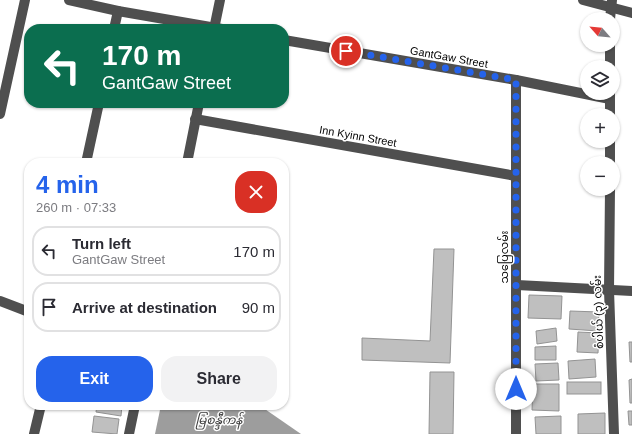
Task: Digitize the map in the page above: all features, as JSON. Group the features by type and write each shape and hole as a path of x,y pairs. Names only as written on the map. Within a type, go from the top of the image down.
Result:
{"street":[{"path":"0,114 25,0"},
{"path":"69,0 118,11 190,24"},
{"path":"218,24 220,0"},
{"path":"583,0 611,4 632,13"},
{"path":"115,24 118,11"},
{"name":"GantGaw Street","path":"289,41 580,91"},
{"name":"သပြေလမ်း","path":"516,80 516,434"},
{"path":"87,158 98,108"},
{"path":"188,158 198,108"},
{"name":"Inn Kyinn Street","path":"195,119 516,176"},
{"name":"စံပါယ် (၃) လမ်း","path":"610,196 609,290 614,434"},
{"path":"516,285 632,291"},
{"path":"0,301 24,310"},
{"path":"34,434 40,410"},
{"path":"129,434 134,410"}],"water":[{"name":"မြစန္ဒီ‌ကန်","path":"160,410 266,410 301,434 155,434"}],"building":[{"path":"434,249 454,249 450,363 362,360 362,338 430,341"},
{"path":"529,295 562,296 561,319 528,318"},
{"path":"570,311 599,312 598,331 569,329"},
{"path":"556,328 557,341 537,344 536,331"},
{"path":"578,332 599,333 598,353 577,352"},
{"path":"629,342 632,342 632,362 630,362"},
{"path":"556,346 556,360 535,360 535,347"},
{"path":"595,359 596,377 569,379 568,361"},
{"path":"558,363 559,380 536,381 535,364"},
{"path":"430,372 454,372 453,434 429,434"},
{"path":"632,379 632,403 630,403 629,380"},
{"path":"567,382 601,382 601,394 567,394"},
{"path":"533,384 559,384 559,411 532,410"},
{"path":"96,410 122,410 121,416 96,412"},
{"path":"628,411 632,411 632,425 629,425"},
{"path":"605,413 605,434 578,434 578,414"},
{"path":"94,416 119,419 117,434 92,432"},
{"path":"561,416 561,434 536,434 535,417"}],"route":[{"path":"346,51 516,80 516,389"}]}
